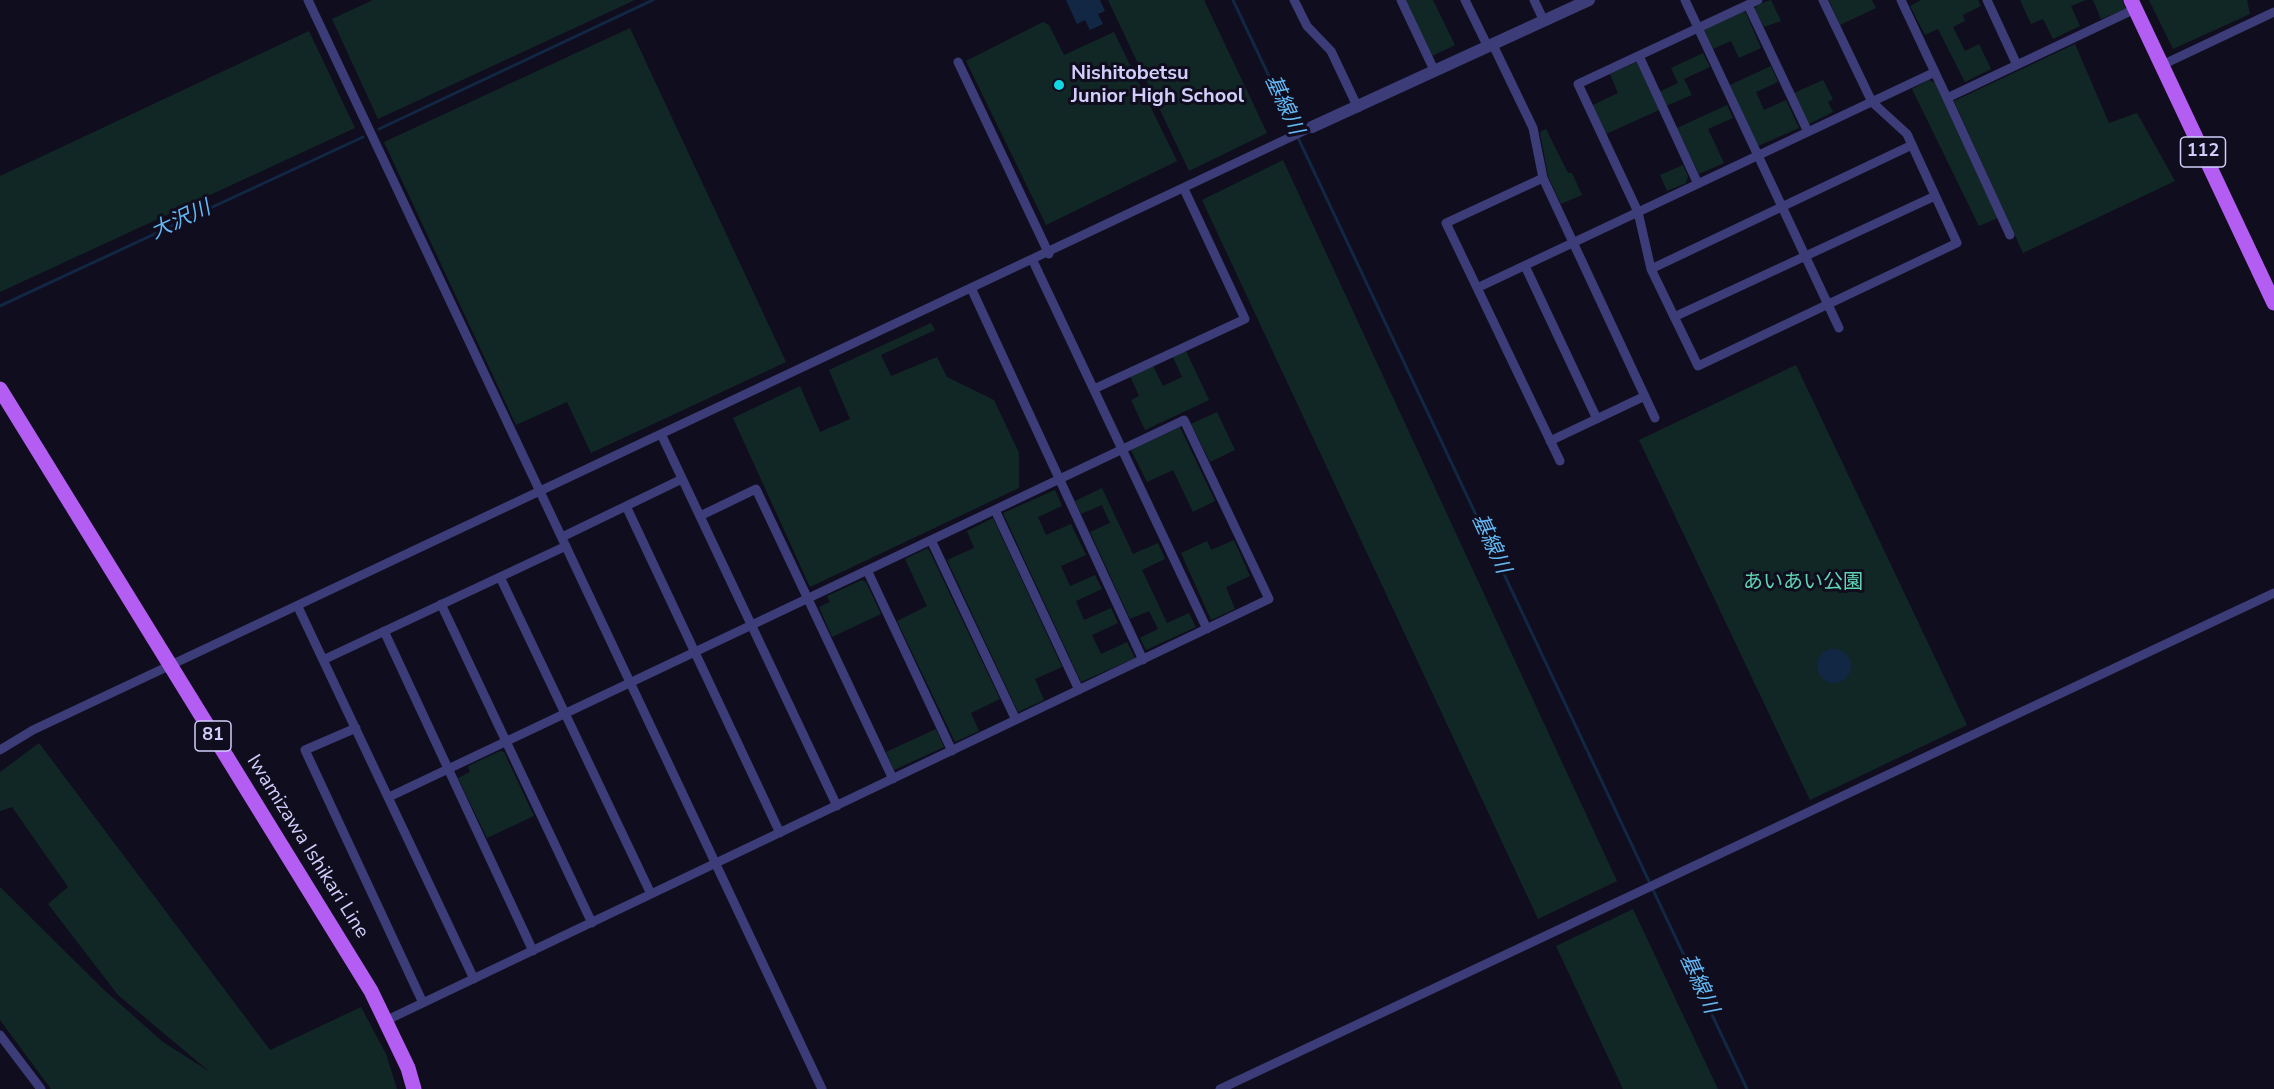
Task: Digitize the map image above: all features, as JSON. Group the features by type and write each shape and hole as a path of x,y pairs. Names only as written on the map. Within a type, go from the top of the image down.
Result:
{"main road":[{"name":"112","path":"2133,4 2274,303"},
{"name":"Iwamizawa Ishikari Line","path":"0,389 370,991 408,1068 414,1089"}],"street":[{"path":"308,0 822,1089"},
{"path":"1294,0 1307,26 1331,51 1358,108"},
{"path":"1401,0 1435,72"},
{"path":"1465,0 1533,128 1543,178 1655,418"},
{"path":"1534,0 1544,21"},
{"path":"0,750 33,730 1049,254 1312,127 1358,108 1589,0"},
{"path":"1685,0 1839,328"},
{"path":"1758,0 1578,84 1638,212 1651,269 1698,366 1957,243 1907,134 1872,102 1823,0"},
{"path":"1901,0 2010,235"},
{"path":"1987,0 2017,65"},
{"path":"1947,98 2017,65 2133,4"},
{"path":"1748,5 1808,132"},
{"path":"2162,65 2274,12"},
{"path":"1639,56 1698,184"},
{"path":"958,62 1049,254"},
{"path":"1477,288 1935,72"},
{"path":"1651,269 1912,145"},
{"path":"1543,178 1446,223 1560,461"},
{"path":"1094,389 1245,319 1184,189"},
{"path":"1674,317 1935,196"},
{"path":"1033,261 1207,629"},
{"path":"1525,266 1597,419"},
{"path":"972,290 1143,660"},
{"path":"1550,441 1645,396"},
{"path":"385,1021 1269,599 1184,420 389,797"},
{"path":"662,435 837,806"},
{"path":"323,660 500,577 626,506 682,479"},
{"path":"700,516 756,489 893,779"},
{"path":"626,506 780,833"},
{"path":"995,510 1079,690"},
{"path":"931,540 1016,720"},
{"path":"867,570 952,751"},
{"path":"500,577 651,894"},
{"path":"1220,1089 2274,593"},
{"path":"441,604 592,923"},
{"path":"298,607 474,979"},
{"path":"384,631 533,951"},
{"path":"356,728 304,750 423,1004"},
{"path":"0,1035 40,1089"}],"green space":[{"path":"373,0 635,0 378,119 332,19"},
{"path":"1108,0 1204,0 1267,133 1189,171"},
{"path":"1405,0 1433,0 1455,45 1432,56"},
{"path":"1771,0 1781,21 1764,27 1755,9 1758,4"},
{"path":"1829,0 1872,0 1876,8 1840,25"},
{"path":"1921,0 1978,0 1981,6 1963,15 1965,21 1953,27 1965,51 1979,44 1991,69 1965,82 1938,29 1925,35 1910,6"},
{"path":"2020,0 2086,0 2071,6 2080,26 2053,39 2043,19 2031,24"},
{"path":"2093,0 2122,0 2126,9 2101,19"},
{"path":"2149,0 2247,0 2250,14 2173,49"},
{"path":"1745,11 1761,48 1739,58 1731,41 1713,49 1704,29"},
{"name":"Nishitobetsu Junior High School","path":"1043,22 1049,25 1064,55 1114,32 1177,161 1046,225 966,61"},
{"path":"630,28 786,362 591,453 567,402 516,425 384,142"},
{"path":"309,31 355,128 0,292 0,176"},
{"path":"2075,44 2109,123 2137,113 2175,181 2023,253 1954,101"},
{"path":"1703,53 1710,67 1684,79 1692,95 1666,106 1659,92 1678,83 1671,68"},
{"path":"1637,62 1659,110 1606,134 1593,105 1618,93 1610,74"},
{"path":"1771,66 1778,82 1756,92 1764,110 1786,100 1799,128 1758,146 1730,85"},
{"path":"1823,80 1833,99 1828,102 1833,112 1809,124 1794,93"},
{"path":"1929,80 1937,84 1998,218 1979,226 1912,89"},
{"path":"1727,105 1733,118 1708,129 1724,163 1699,174 1677,128"},
{"path":"1546,129 1582,195 1561,204 1548,176 1540,132"},
{"path":"1283,160 1617,881 1538,919 1202,200"},
{"path":"1683,165 1688,176 1686,183 1667,191 1660,175"},
{"path":"931,323 935,330 881,355 891,376 937,357 947,377 994,400 1019,453 1019,488 810,587 733,418 800,386 820,432 850,419 829,370"},
{"path":"1186,351 1209,400 1145,430 1131,400 1139,396 1130,376 1153,366 1163,386 1182,377 1173,357"},
{"name":"あいあい公園","path":"1796,365 1967,725 1810,800 1639,440"},
{"path":"1217,412 1235,450 1210,462 1191,424"},
{"path":"1180,427 1215,501 1193,512 1173,470 1147,482 1131,450"},
{"path":"1102,488 1133,554 1158,543 1165,559 1142,570 1167,623 1189,613 1196,627 1146,650 1140,638 1158,629 1149,611 1130,619 1090,532 1110,523 1102,505 1081,514 1075,501"},
{"path":"1055,490 1062,506 1038,517 1046,535 1071,524 1086,555 1061,566 1070,586 1095,575 1102,589 1076,601 1084,620 1111,608 1118,623 1092,635 1101,654 1127,642 1135,658 1081,682 1003,513"},
{"path":"993,518 1062,667 1035,679 1044,700 1018,712 947,560 974,548 967,531"},
{"path":"1234,540 1250,576 1226,587 1235,609 1211,620 1181,553 1207,541 1211,550"},
{"path":"928,548 1000,699 971,713 979,731 955,742 897,621 927,606 905,559"},
{"path":"862,580 866,582 881,614 832,637 819,607 830,602 827,596"},
{"path":"936,729 944,747 894,770 886,752"},
{"path":"39,743 270,1050 361,1007 386,1054 397,1089 51,1089 0,1020 0,887 103,989 163,1042 210,1072 118,995 48,904 68,887 12,807 0,811 0,772"},
{"path":"500,751 504,752 534,816 487,838 458,778 470,772 468,766"},
{"path":"1633,909 1718,1089 1623,1089 1556,946"}],"water":[{"path":"1066,0 1100,0 1105,11 1098,14 1103,24 1090,30 1085,20 1077,24"},
{"path":"1834,649 1846,654 1851,666 1846,678 1834,683 1822,678 1817,666 1822,654"}],"waterway":[{"name":"大沢川","path":"379,129 653,0"},
{"name":"基線川","path":"1233,0 1747,1089"},
{"name":"大沢川","path":"0,306 363,137"}],"place":[{"name":"Nishitobetsu Junior High School","path":"1059,85"}]}
